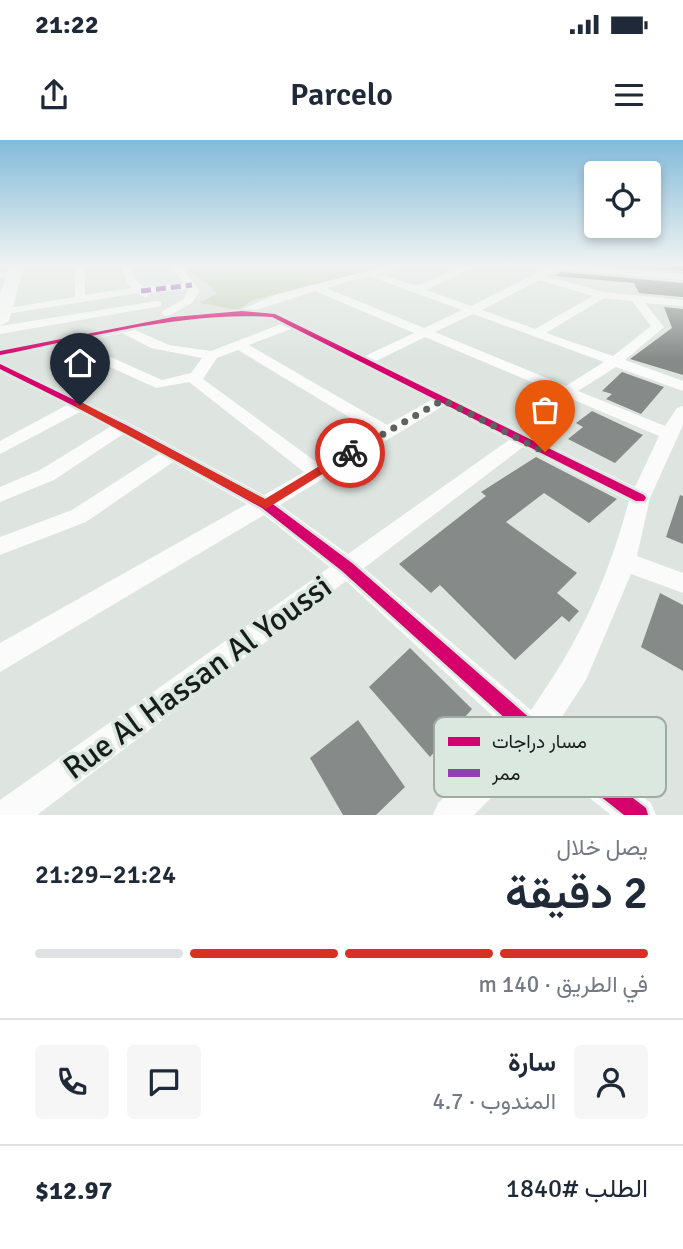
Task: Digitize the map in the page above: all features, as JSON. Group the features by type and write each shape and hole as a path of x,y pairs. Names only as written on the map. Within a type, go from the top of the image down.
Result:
{"street":[{"path":"3,296 1,316 97,296"},
{"path":"148,296 170,316"},
{"path":"170,316 192,296"},
{"path":"242,313 261,302 281,296"},
{"path":"338,296 669,434"},
{"path":"433,296 683,386"},
{"path":"365,361 498,296"},
{"path":"535,334 599,296"},
{"path":"615,296 683,303"},
{"path":"566,392 614,362 658,327 636,299"},
{"path":"0,330 157,304"},
{"path":"0,353 125,329 170,316 263,313 292,324 640,498"},
{"path":"125,329 141,340 165,348 212,355 292,324"},
{"path":"62,340 161,385 175,384 196,376 212,355"},
{"path":"239,345 386,432"},
{"path":"0,366 123,427 266,505 347,568 516,717"},
{"path":"196,376 202,389 317,472"},
{"path":"0,659 443,400"},
{"path":"0,448 80,405"},
{"path":"545,717 576,670 606,609 624,561 640,498 669,434 683,411"},
{"path":"0,495 47,475 123,427"},
{"name":"Rue Al Hassan Al Youssi","path":"9,815 521,440"},
{"path":"0,546 79,516 173,454"},
{"path":"624,561 683,583"},
{"path":"450,815 468,797"},
{"path":"616,797 639,815"}],"green space":[{"path":"212,296 267,296 253,300 238,310 200,303"}],"building":[{"path":"664,307 683,309 683,375 630,359 672,328"},
{"path":"622,372 664,387 641,414 606,399 612,394 602,391"},
{"path":"592,411 643,435 615,463 568,439 583,427 576,423"},
{"path":"536,457 617,499 589,523 544,493 506,522 577,573 557,593 579,611 569,622 562,616 515,660 440,585 431,593 399,564 486,496 481,492"},
{"path":"680,495 683,496 683,544 666,537"},
{"path":"660,593 683,605 683,671 641,647"},
{"path":"410,648 472,709 465,717 434,717 434,752 430,757 369,687"},
{"path":"358,720 405,787 376,815 343,815 310,758"}],"cycle path":[{"path":"0,353 173,319 242,313 273,315 640,498"},
{"path":"0,366 123,427 266,505 347,567 516,717"},
{"path":"616,797 639,815"}],"way so far":[{"path":"350,453 443,400 545,452"}],"route":[{"path":"80,405 266,505 350,453"}]}
